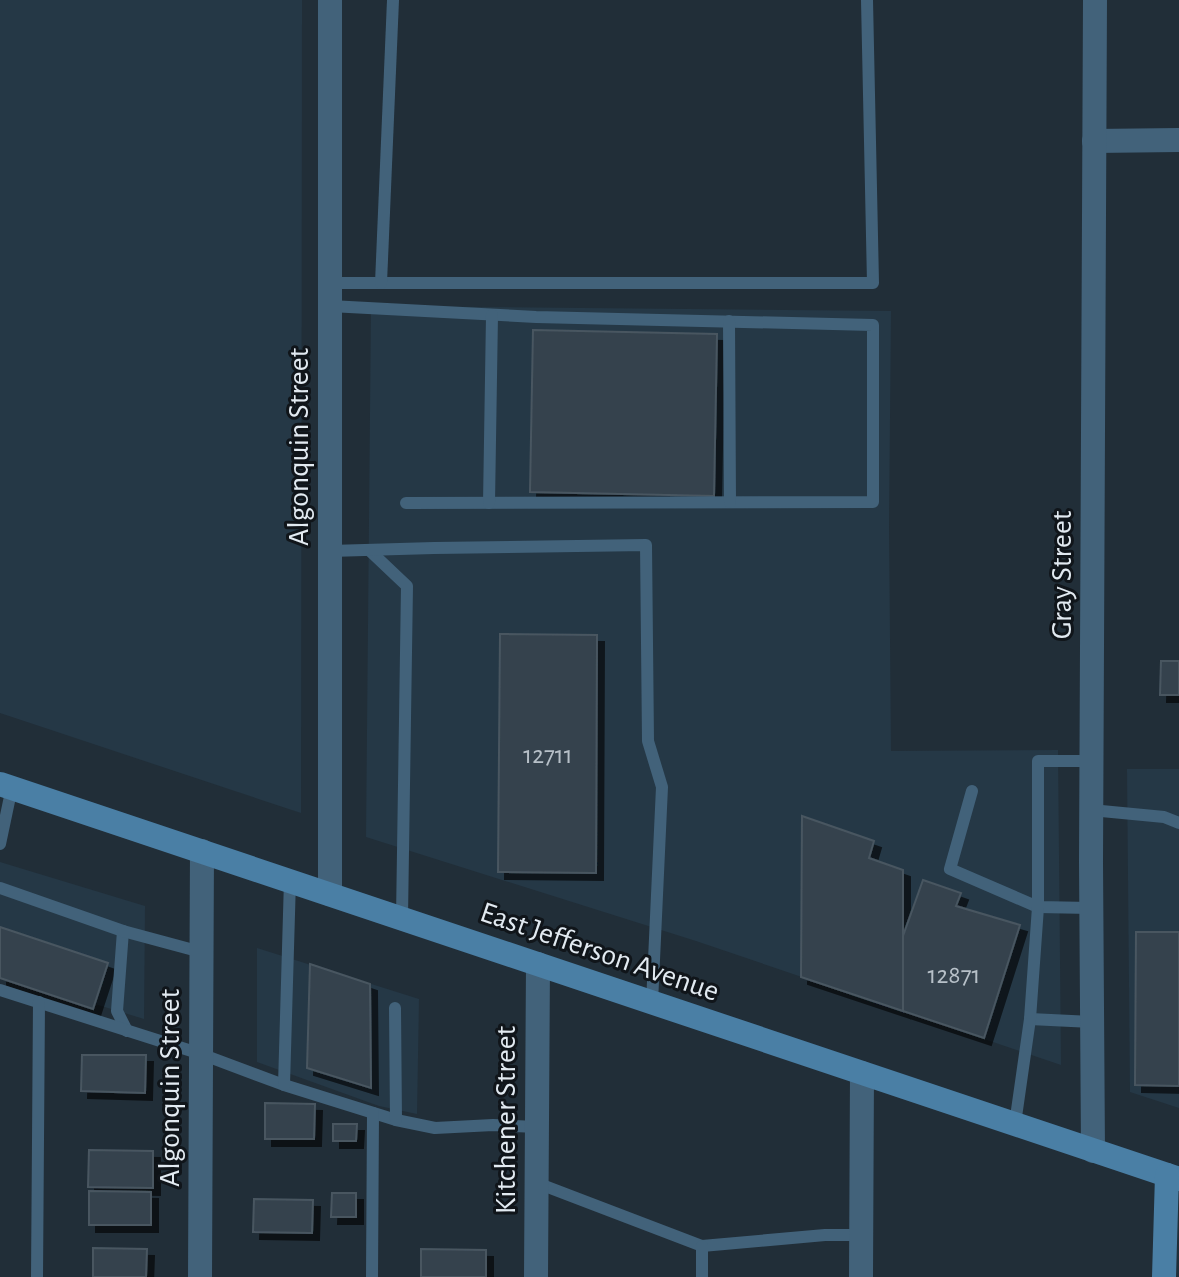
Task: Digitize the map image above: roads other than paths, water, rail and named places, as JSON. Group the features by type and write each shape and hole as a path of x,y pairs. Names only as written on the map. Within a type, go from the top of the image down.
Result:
{"main road":[{"name":"East Jefferson Avenue","path":"6,786 1173,1177"},
{"path":"1164,1277 1173,1177"}],"street":[{"name":"Algonquin Street","path":"330,0 330,894"},
{"name":"Gray Street","path":"1093,1151 1091,810 1095,0"},
{"path":"1094,141 1179,140"},
{"name":"Algonquin Street","path":"200,1277 202,851"},
{"name":"Kitchener Street","path":"536,1277 538,964"},
{"path":"861,1277 862,1073"}],"lane":[{"path":"381,283 393,0"},
{"path":"330,294 381,283 873,283 867,0"},
{"path":"330,294 492,315 873,325 873,502 406,503"},
{"path":"489,503 492,315"},
{"path":"729,321 730,502"},
{"path":"330,551 646,545 648,741 662,787 652,1003"},
{"path":"369,550 407,586 402,918"},
{"path":"1015,1124 1030,1019 1038,907 1038,761 1092,761"},
{"path":"0,844 6,786"},
{"path":"972,791 950,869 1038,907 1091,908"},
{"path":"1091,810 1164,817 1179,823"},
{"path":"284,1085 290,880"},
{"path":"0,888 123,931 201,952"},
{"path":"123,931 117,1011 127,1031"},
{"path":"0,990 396,1120 435,1128 493,1125 537,1127"},
{"path":"37,1277 39,1002"},
{"path":"395,1008 396,1120"},
{"path":"1030,1019 1092,1022"},
{"path":"372,1277 373,1113"},
{"path":"537,1183 702,1246 825,1235 861,1235"},
{"path":"702,1246 702,1277"}]}
